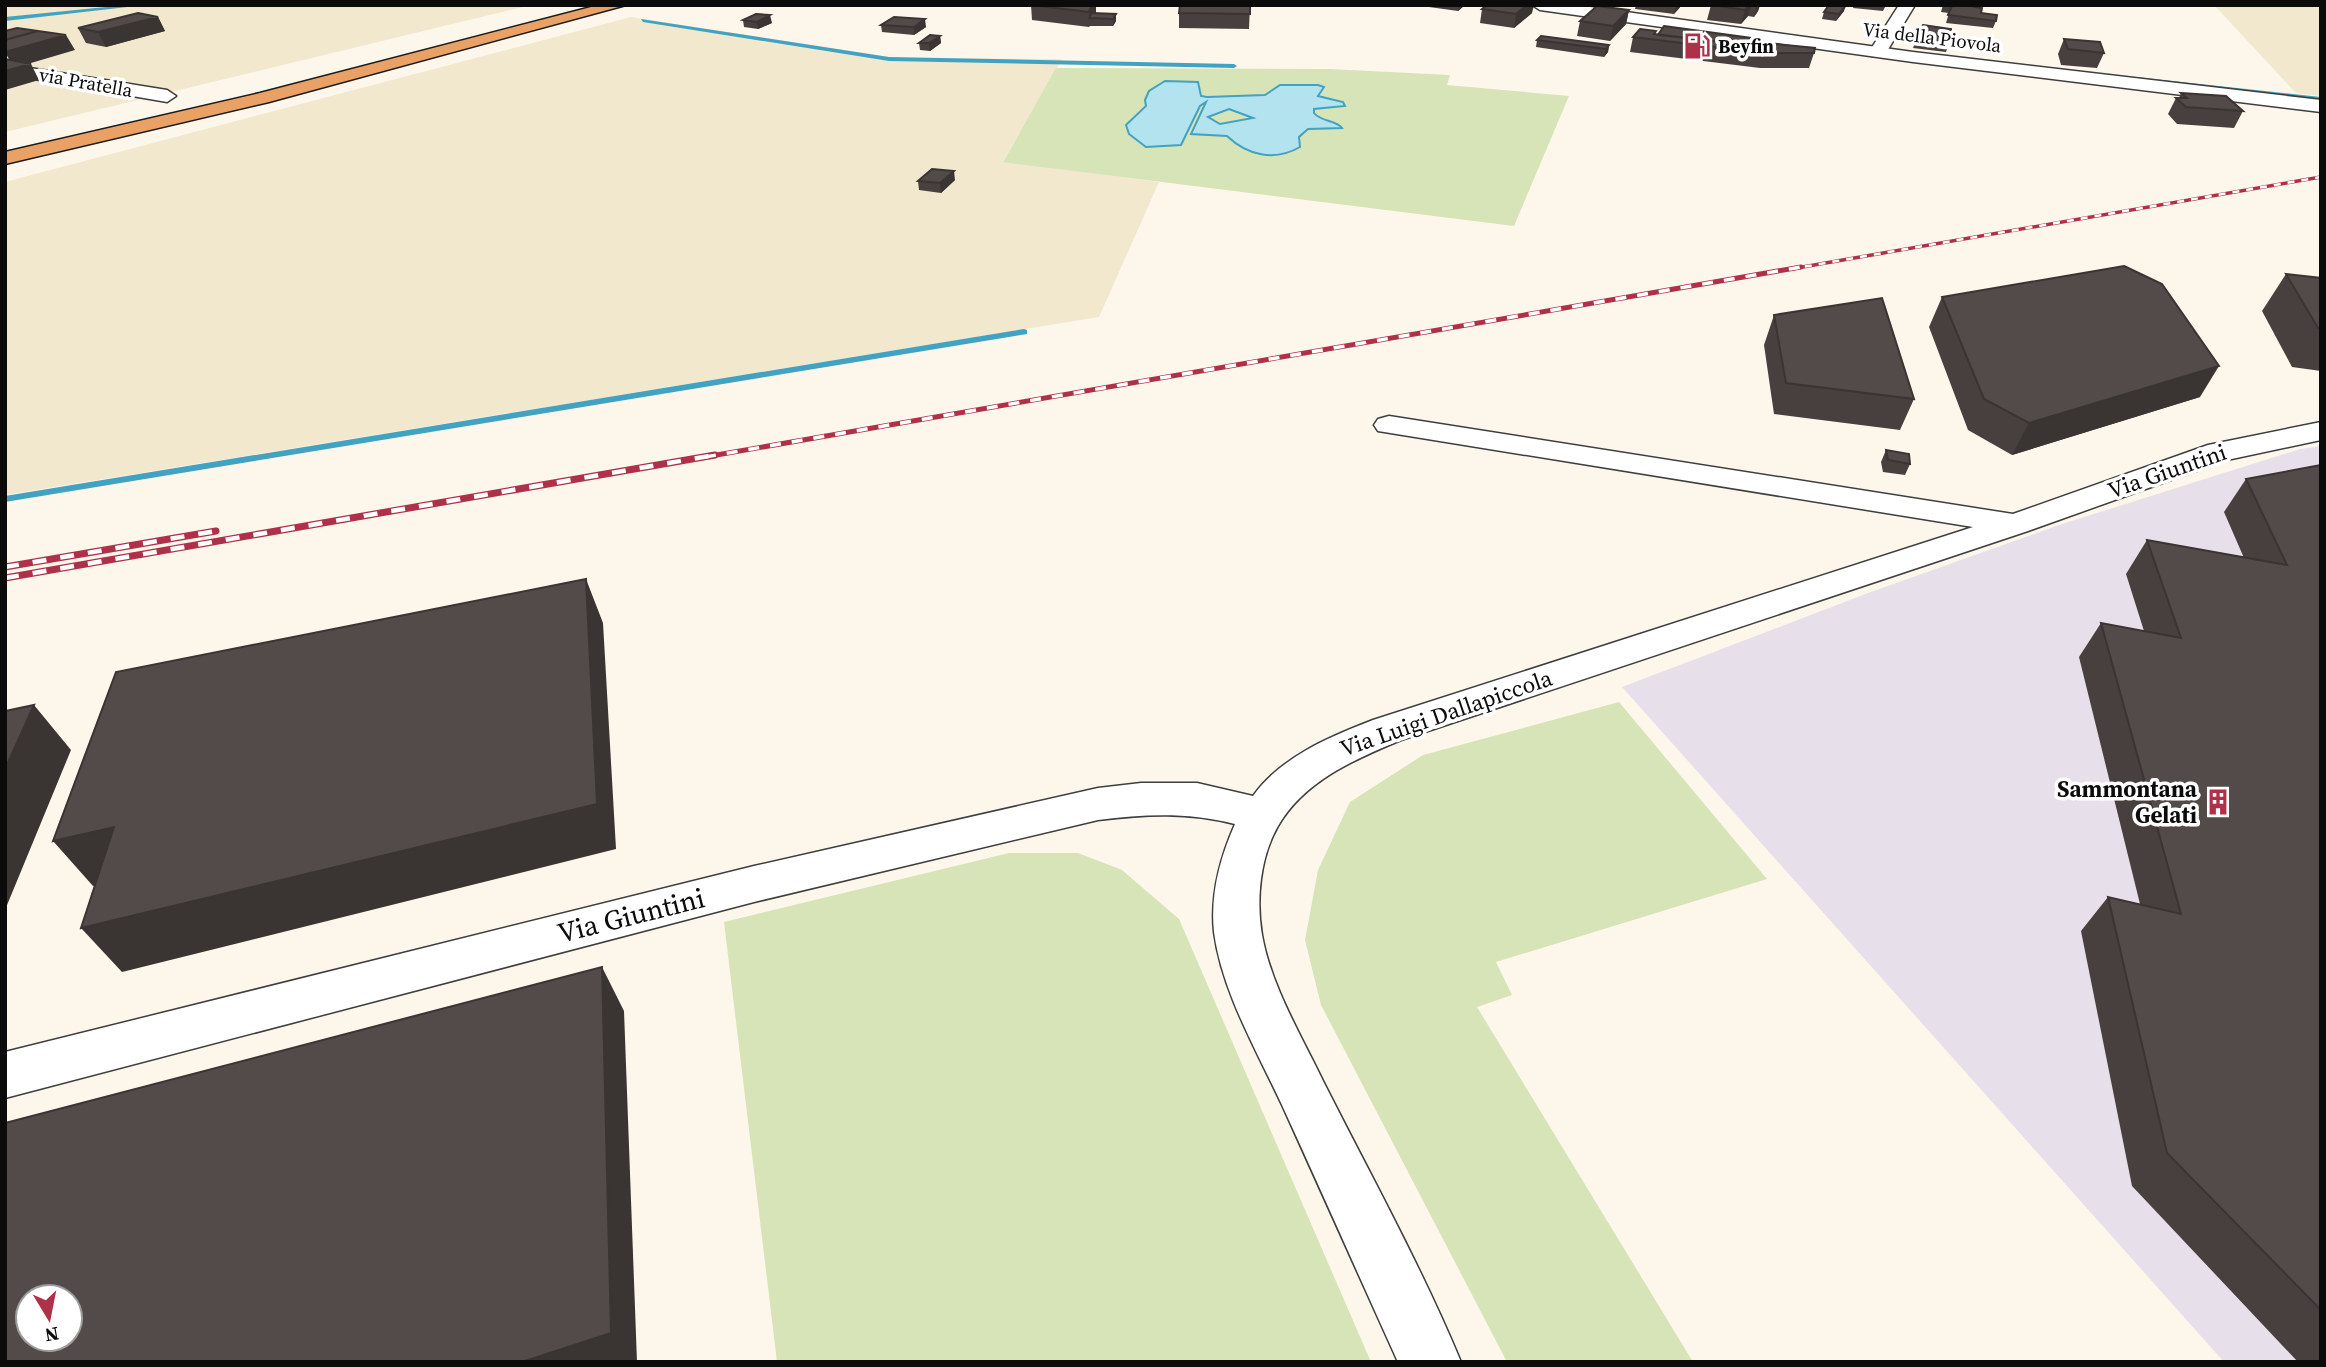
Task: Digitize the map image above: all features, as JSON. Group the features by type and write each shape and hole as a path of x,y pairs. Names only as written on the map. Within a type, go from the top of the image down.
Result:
{"highway":[{"path":"5,149 219,100 593,5"},
{"path":"5,158 262,98 618,5"}],"street":[{"name":"Via della Piovola","path":"1540,5 1878,52 2321,106"},
{"path":"1878,52 1907,5"},
{"name":"via Pratella","path":"5,69 167,96"},
{"path":"1389,425 2016,524"},
{"name":"Via Giuntini","path":"2016,524 2219,452 2321,431"},
{"name":"Via Luigi Dallapiccola","path":"1430,1362 1266,1013 1241,949 1236,897 1242,852 1261,814 1295,776 1343,746 2016,524"},
{"name":"Via Giuntini","path":"5,1075 754,884 1098,804 1141,799 1197,799 1261,814"}],"shaded area":[{"path":"5,5 531,5 5,132"},
{"path":"2214,5 2321,5 2321,96 2296,93"},
{"path":"631,17 895,58 1062,59 1003,161 1159,182 1099,317 5,495 5,182"},
{"name":"Sammontana Gelati","path":"2321,446 2321,1362 2224,1362 1622,687 1868,593 2062,524 2300,449"}],"green space":[{"path":"1056,68 1329,69 1450,75 1447,85 1569,96 1514,226 1003,162"},
{"path":"1619,702 1767,879 1496,962 1512,995 1477,1007 1693,1362 1507,1362 1321,1005 1305,940 1318,870 1350,802 1423,755"},
{"path":"1009,853 1078,853 1122,870 1179,919 1371,1362 777,1362 724,922"}],"water":[{"path":"1165,81 1198,82 1201,96 1207,97 1265,95 1280,85 1318,85 1324,87 1318,96 1343,102 1345,106 1314,109 1317,116 1342,128 1308,129 1299,137 1300,147 1290,152 1261,154 1243,148 1227,136 1191,134 1206,102 1200,106 1181,145 1146,147 1129,134 1126,125 1146,106 1145,100 1149,91","holes":["1229,109 1253,118 1220,124 1208,117"]}],"building":[{"path":"1031,5 1092,5 1089,12"},
{"path":"1180,5 1250,5 1250,14 1179,13"},
{"path":"1487,5 1527,5 1516,14 1482,9"},
{"path":"1712,5 1748,5 1745,10"},
{"path":"1829,5 1846,5 1839,14 1824,12"},
{"path":"1948,5 1975,5 1974,7 1982,8 1981,13 1997,15 1996,21 1948,15 1952,6"},
{"path":"1597,6 1629,10 1613,26 1580,21"},
{"path":"138,13 158,17 98,32 78,28"},
{"path":"1092,13 1116,14 1113,19 1089,18"},
{"path":"756,14 770,15 757,22 743,20"},
{"path":"894,17 925,19 914,27 881,25"},
{"path":"1923,25 1951,29 1951,37 1919,33"},
{"path":"1664,26 1752,38 1747,45 1658,35"},
{"path":"17,28 38,31 5,39 5,31"},
{"path":"1640,29 1656,31 1654,34 1765,47 1767,43 1815,48 1814,53 1764,53 1633,37"},
{"path":"38,31 66,35 5,52 5,40"},
{"path":"930,35 940,36 929,43 919,43"},
{"path":"1541,36 1609,45 1606,49 1537,40"},
{"path":"2064,39 2100,42 2104,53 2068,49"},
{"path":"5,59 31,64 5,71"},
{"path":"2181,93 2226,96 2243,111 2186,107 2176,98 2187,98"},
{"path":"932,169 954,171 940,183 918,181"},
{"path":"2124,266 2162,284 2219,366 2029,423 1984,399 1942,297"},
{"path":"2286,274 2321,278 2321,329 2318,328"},
{"path":"1882,298 1914,399 1786,383 1774,315"},
{"path":"1886,450 1909,454 1910,464 1888,460"},
{"name":"Sammontana Gelati","path":"2321,465 2321,1310 2167,1153 2108,897 2181,914 2101,623 2181,638 2147,540 2287,565 2246,479"},
{"path":"586,579 597,804 81,928 114,827 53,841 116,672"},
{"path":"34,705 5,769 5,711"},
{"path":"602,967 611,1333 522,1362 5,1362 5,1123"}],"waterway":[{"path":"5,19 143,5"},
{"path":"643,20 889,59 1234,66"},
{"path":"2137,78 2321,99"},
{"path":"5,499 1024,332"}],"railway":[{"path":"1791,269 2321,177"},
{"path":"705,457 1801,267"},
{"path":"5,578 715,455"},
{"path":"5,567 216,531"}],"place":[{"name":"Beyfin","path":"1697,46"},
{"name":"Sammontana Gelati","path":"2218,802"}]}
